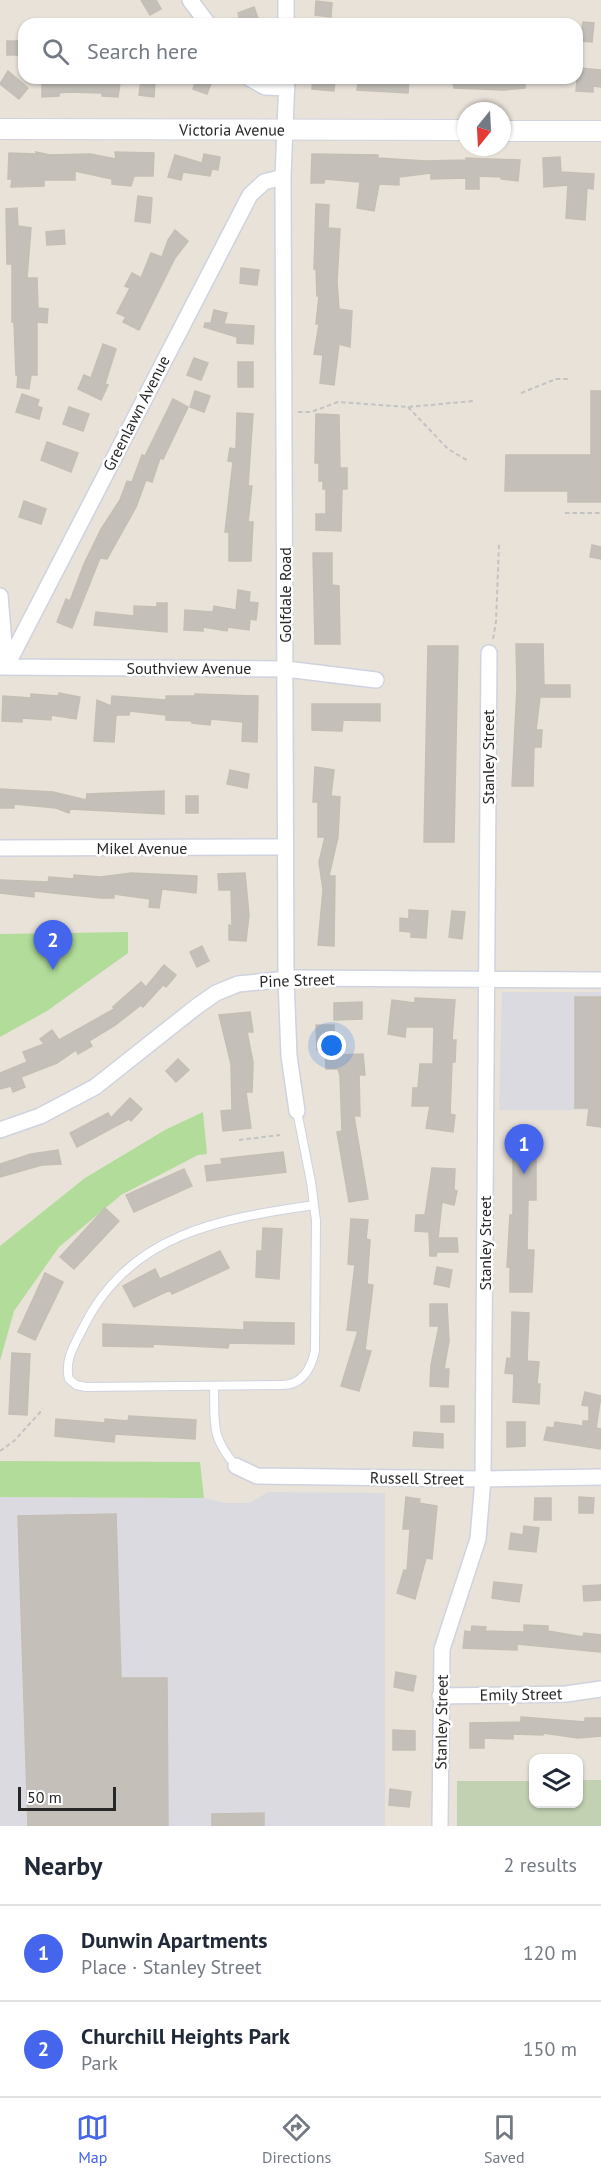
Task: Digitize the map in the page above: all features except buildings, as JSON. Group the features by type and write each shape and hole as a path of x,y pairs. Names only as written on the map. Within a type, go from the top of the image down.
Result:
{"street":[{"path":"190,0 204,18"},
{"path":"286,0 286,18"},
{"path":"260,84 265,87 282,84"},
{"name":"Golfdale Road","path":"287,84 283,177 286,979 289,1056 297,1111"},
{"name":"Victoria Avenue","path":"0,129 457,130"},
{"path":"511,130 601,131"},
{"name":"Greenlawn Avenue","path":"3,667 250,195 264,182 283,177"},
{"path":"0,596 3,667"},
{"name":"Stanley Street","path":"440,1826 442,1649 478,1539 483,1479 489,653"},
{"name":"Southview Avenue","path":"3,667 286,669 376,680"},
{"name":"Mikel Avenue","path":"0,848 285,847"},
{"name":"Pine Street","path":"0,1130 40,1116 96,1088 216,993 238,984 286,979 601,980"},
{"name":"Russell Street","path":"236,1466 257,1476 483,1479 601,1477"},
{"name":"Emily Street","path":"440,1696 566,1694 601,1689"}],"lane":[{"path":"297,1111 314,1205 315,1351 312,1364 299,1381 288,1385 86,1387 76,1385 69,1379 67,1371 72,1350 90,1312 118,1277 159,1245 224,1219 314,1205"},
{"path":"214,1386 215,1431 220,1448 236,1466"}],"path":[{"path":"521,393 556,379 571,380"},
{"path":"297,412 311,412 338,402 408,407 473,401"},
{"path":"408,407 448,449 467,460"},
{"path":"566,513 601,513"},
{"path":"489,653 496,622 499,544"},
{"path":"239,1140 280,1136"},
{"path":"0,1451 14,1441 44,1409"}],"shaded area":[{"path":"502,992 601,992 601,1110 499,1110"},
{"path":"268,1492 385,1493 385,1826 0,1826 0,1497 204,1498 225,1503 250,1503"}],"green space":[{"path":"128,932 128,953 47,1011 0,1037 0,934"},
{"path":"203,1112 207,1154 198,1155 121,1195 59,1247 14,1311 0,1361 0,1246 85,1178 165,1130"},
{"path":"0,1461 200,1462 204,1498 0,1497"},
{"path":"583,1780 601,1780 601,1826 457,1826 457,1781 529,1781 529,1808 583,1808"}],"place":[{"name":"Churchill Heights Park","path":"53,970"},
{"name":"Dunwin Apartments","path":"524,1174"}]}
